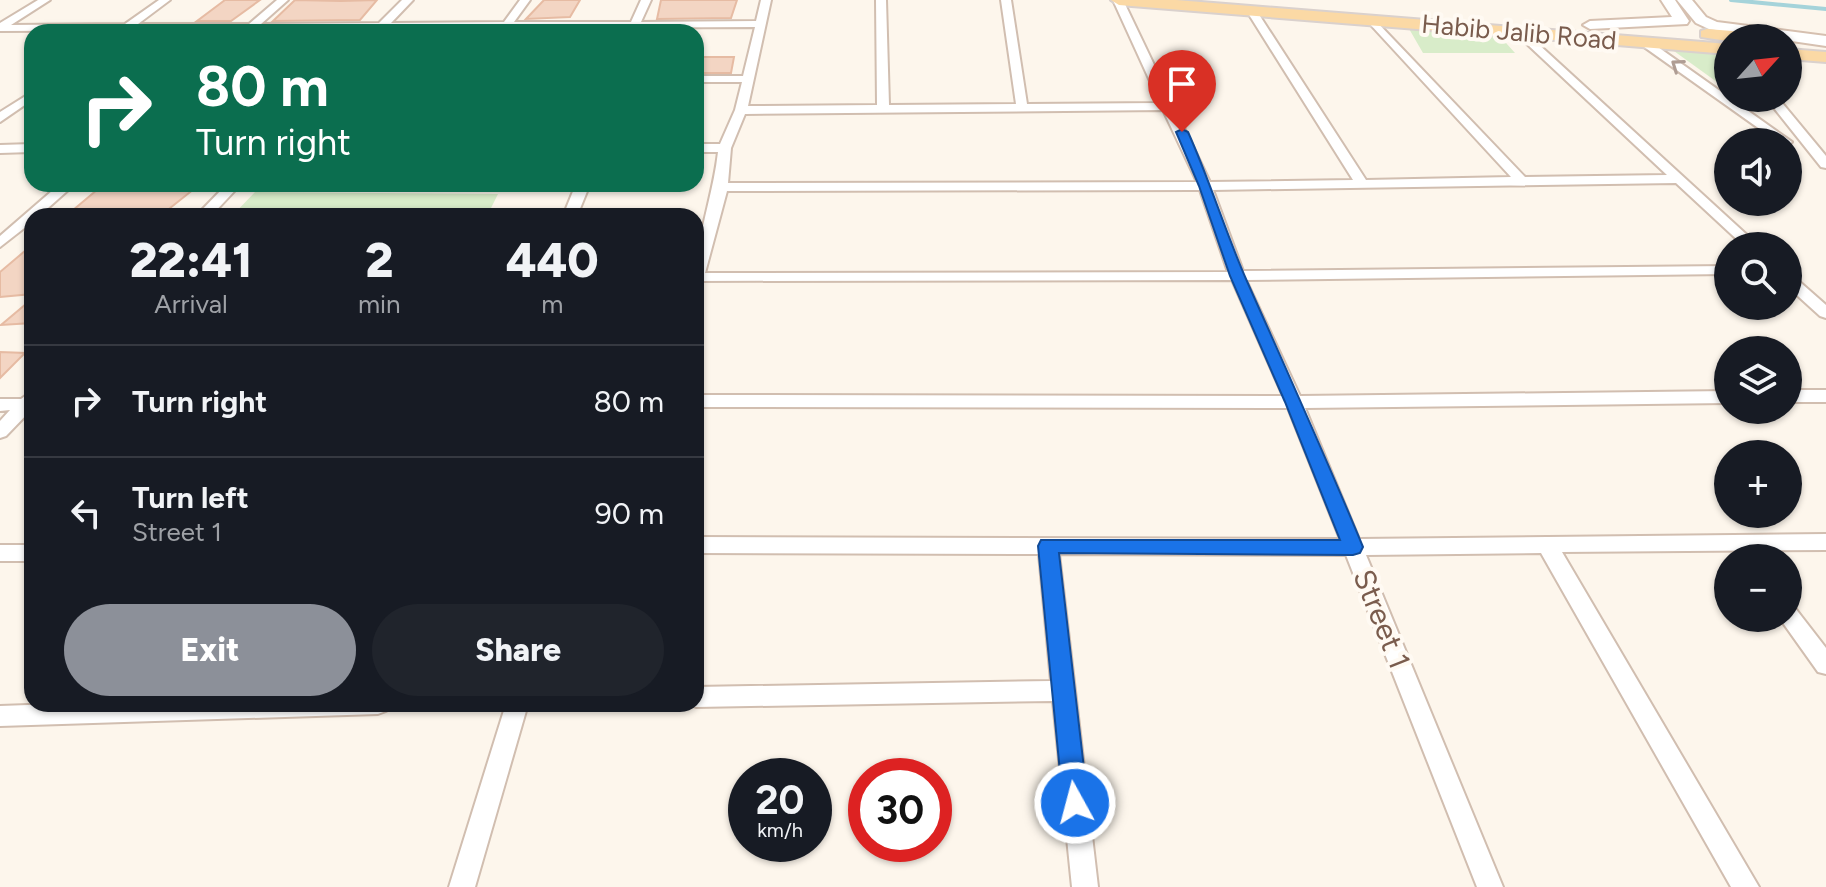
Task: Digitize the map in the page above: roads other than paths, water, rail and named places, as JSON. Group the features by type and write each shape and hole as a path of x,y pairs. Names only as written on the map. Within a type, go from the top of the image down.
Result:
{"main road":[{"name":"Habib Jalib Road","path":"1119,0 1256,6 1373,21 1714,48"},
{"path":"1256,6 1714,35"},
{"path":"1802,41 1826,42"},
{"path":"1802,55 1826,57"}],"street":[{"path":"0,28 45,0"},
{"path":"131,24 165,0"},
{"path":"254,24 283,0"},
{"path":"384,24 408,0"},
{"path":"508,24 525,0"},
{"path":"634,24 646,0"},
{"path":"704,248 721,187 725,148 741,110 766,0"},
{"path":"881,0 883,109"},
{"path":"1006,0 1022,107"},
{"name":"Street 1","path":"1119,0 1205,186 1237,276 1294,402 1490,887"},
{"path":"1590,25 1674,23 1682,19 1668,0"},
{"path":"1684,0 1701,20 1722,28 1826,42"},
{"path":"1256,6 1362,184"},
{"path":"1373,21 1522,182"},
{"path":"704,24 759,24"},
{"path":"0,28 24,28"},
{"path":"1519,32 1737,232"},
{"path":"1644,42 1766,128"},
{"path":"704,79 749,79"},
{"path":"0,118 24,101"},
{"path":"741,110 1170,106"},
{"path":"1783,112 1826,164"},
{"path":"0,149 24,148"},
{"path":"704,148 725,148"},
{"path":"1802,153 1826,170"},
{"path":"721,187 1205,186 1678,179"},
{"path":"40,208 59,192"},
{"path":"211,208 226,192"},
{"path":"0,243 24,222"},
{"path":"704,277 1237,276 1714,270"},
{"path":"1802,292 1826,313"},
{"path":"1802,396 1826,396"},
{"path":"704,401 1294,402 1714,397"},
{"path":"0,405 24,403"},
{"path":"0,432 24,408"},
{"path":"1802,545 1826,542"},
{"path":"704,545 1547,545 1714,550"},
{"path":"1547,545 1746,887"},
{"path":"1048,546 1085,887"},
{"path":"0,553 24,553"},
{"path":"1801,632 1826,665"},
{"path":"704,697 1062,691"},
{"path":"0,716 126,712"},
{"path":"462,887 515,712"}],"waterway":[{"path":"1731,0 1826,9"}]}
